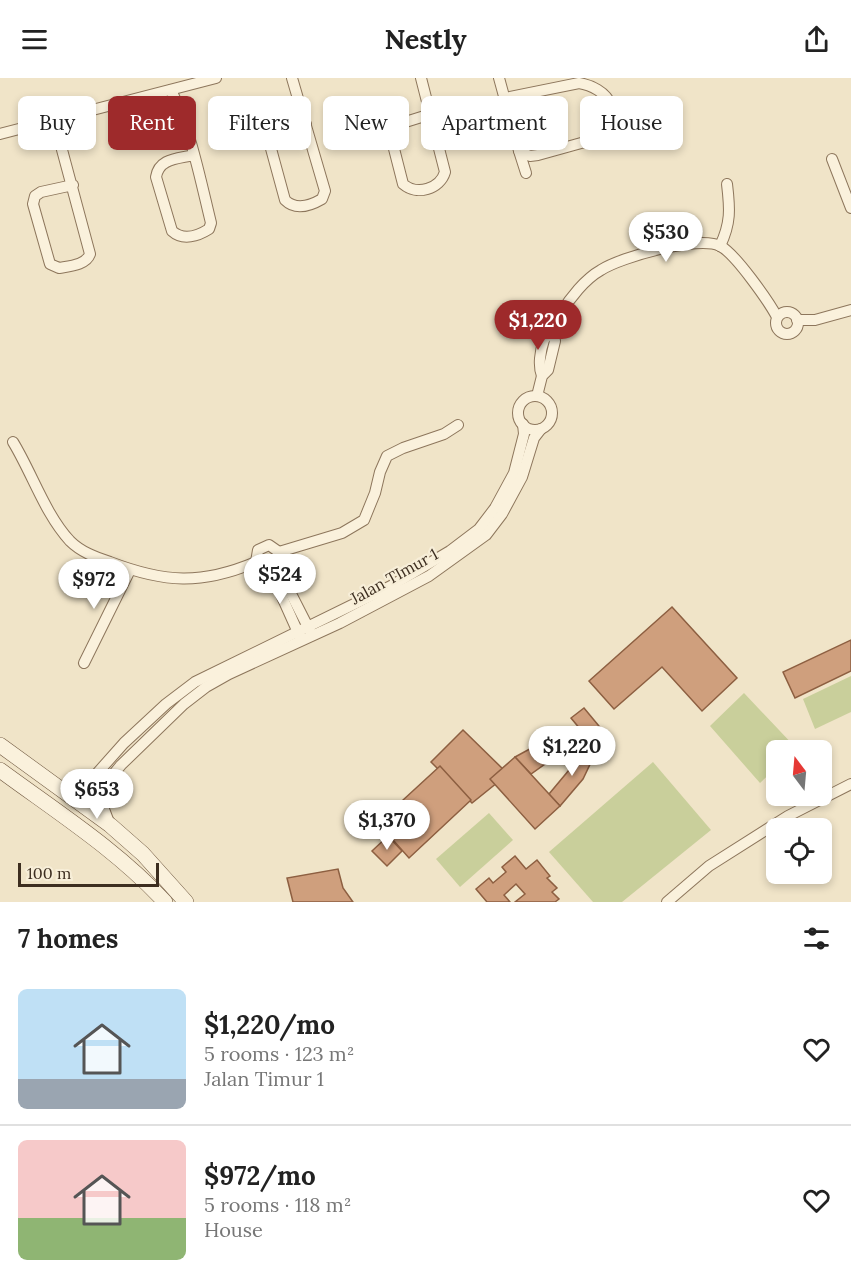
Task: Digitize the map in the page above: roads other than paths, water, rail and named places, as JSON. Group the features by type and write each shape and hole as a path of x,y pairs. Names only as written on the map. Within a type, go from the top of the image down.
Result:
{"main road":[{"path":"0,745 110,825 143,854 186,902"},
{"path":"0,770 111,851 145,880 165,902"}],"street":[{"path":"96,109 216,78"},
{"path":"292,78 297,96"},
{"path":"421,78 426,96"},
{"path":"499,78 504,96"},
{"path":"515,96 579,83 591,85 606,97 611,105 614,130 610,135 568,147"},
{"path":"171,90 179,107 194,155 211,223 209,229 203,233 185,237 178,236 172,231 156,177 158,168 164,163 194,155"},
{"path":"431,114 445,172 437,185 409,190 403,184 391,137 392,129 399,124 431,114"},
{"path":"306,124 325,191 322,199 299,207 291,206 285,200 270,145 271,137 277,131 306,124"},
{"path":"0,134 18,129"},
{"path":"63,150 73,185 90,254 83,262 59,268 50,264 33,204 35,196 41,192 73,185"},
{"path":"519,151 530,156 556,150"},
{"path":"519,151 526,173"},
{"path":"832,159 850,205"},
{"path":"720,246 728,230 730,216 727,184"},
{"path":"537,396 542,376 548,370 555,341 552,331 562,310 583,285 601,269 630,257 687,243 704,242 720,246 732,257 768,302 777,317 776,327 783,333 792,332 798,325 792,313 780,314 777,317"},
{"path":"797,320 815,320 851,310"},
{"path":"537,396 549,401 552,407 551,420 541,429 532,430 523,424 519,420 519,408 526,399 537,396"},
{"name":"Jalan TImur 1","path":"110,825 102,804 103,787 121,765 184,704 206,687 391,586 450,551 478,529 495,508 514,473 524,434 523,424"},
{"path":"279,552 342,533 364,520 387,456 444,434 458,425"},
{"name":"Jalan TImur 1","path":"56,787 92,779 124,743 166,704 195,682 304,633 340,623 429,576 486,535 502,514 522,477 534,438 541,429"},
{"path":"13,442 50,513 70,540 83,552 130,570 175,579 195,579 230,573 256,562"},
{"path":"256,562 258,550 264,545 273,546 279,552 281,574 304,633"},
{"path":"256,562 274,579 304,633"},
{"path":"265,570 273,569 279,564"},
{"path":"84,663 130,570"},
{"path":"667,902 719,860 788,816 851,784"}]}
